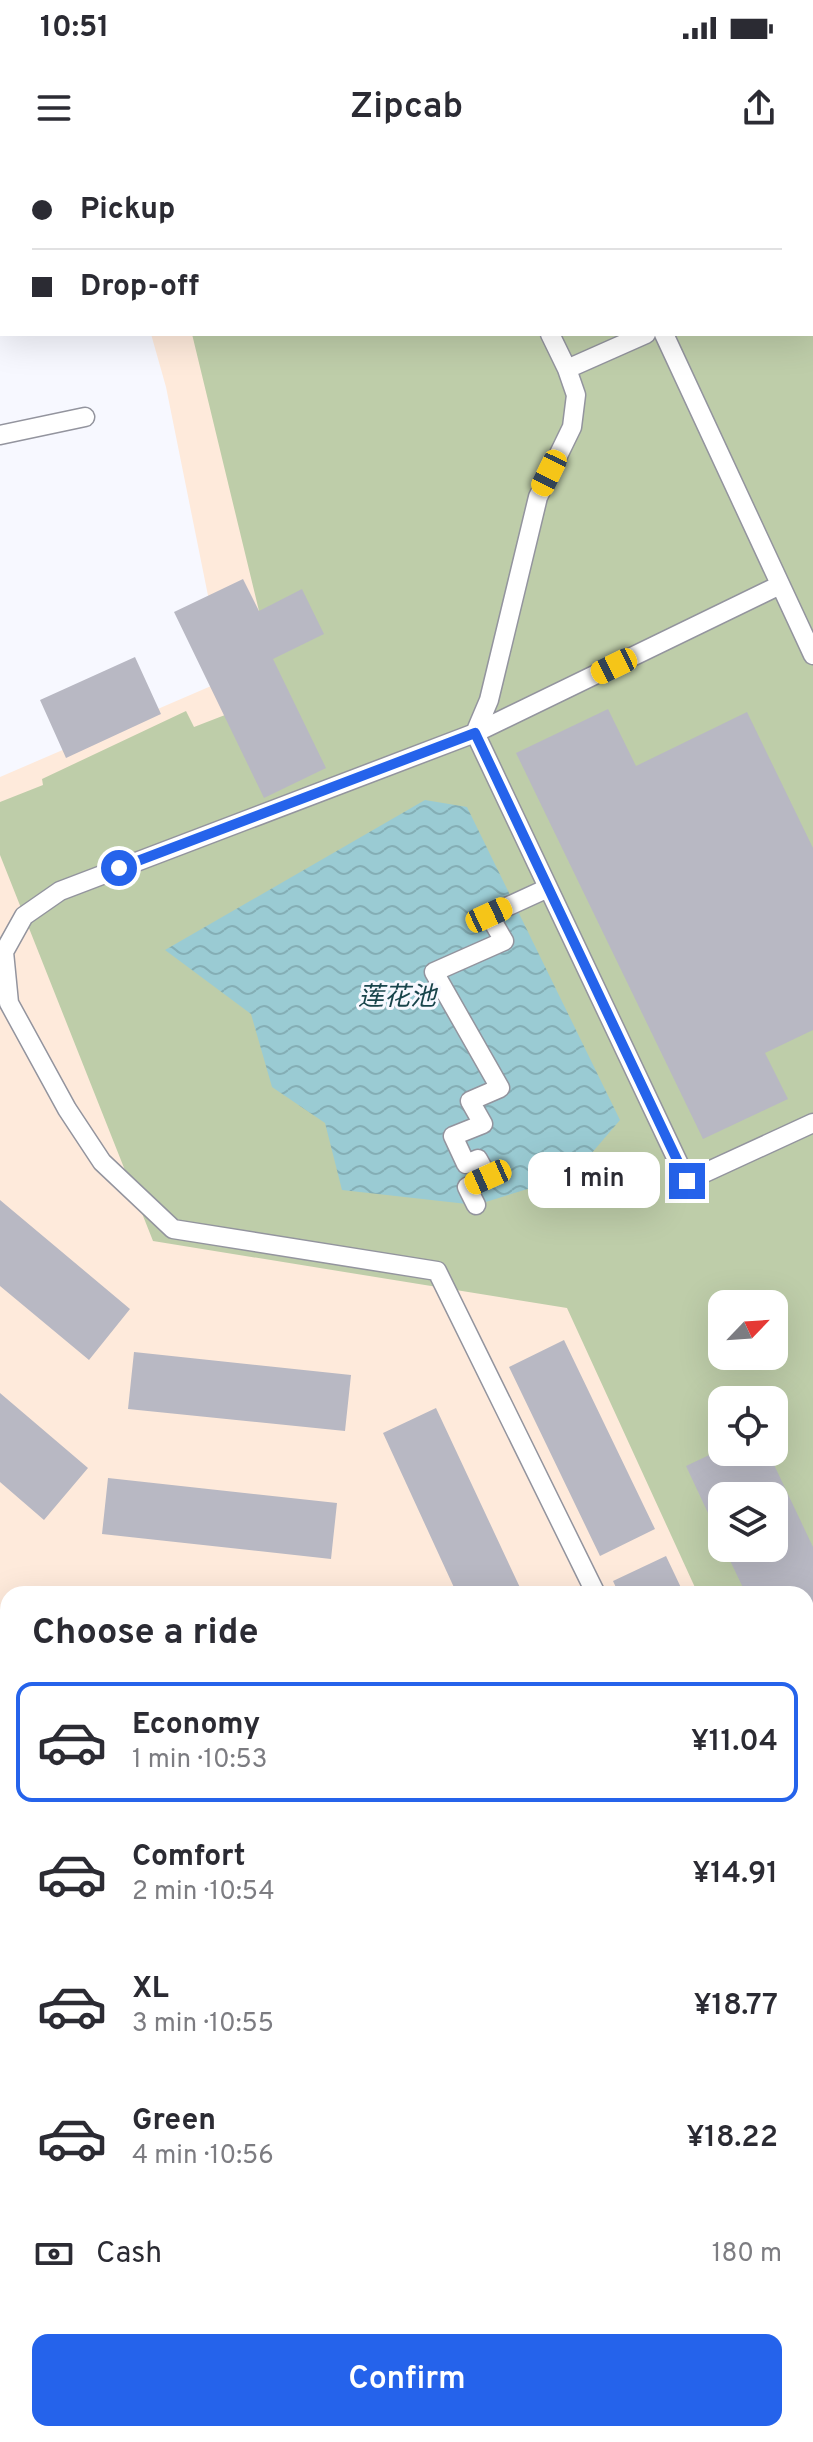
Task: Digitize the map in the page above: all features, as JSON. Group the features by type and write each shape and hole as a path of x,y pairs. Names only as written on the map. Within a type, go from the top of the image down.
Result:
{"lane":[{"path":"551,336 576,395 572,427 538,497 489,700 475,733 687,1181 813,1123"},
{"path":"567,369 641,336"},
{"path":"665,336 813,655"},
{"path":"0,435 85,417"},
{"path":"592,1586 437,1271 173,1229 102,1162 67,1109 9,1003 4,952 24,916 60,891 475,733 780,585"},
{"path":"476,1205 467,1187 488,1177 478,1159 466,1164 453,1136 483,1124 470,1101 500,1088 434,972 504,941 489,915 548,888"}],"shaded area":[{"path":"152,336 813,336 813,1586 0,1586 0,777 225,680 166,387"}],"green space":[{"path":"192,336 813,336 813,1586 694,1586 567,1308 153,1241 0,855 0,802 43,785 42,779 186,711 194,727 277,695"}],"water":[{"name":"莲花池","path":"425,800 467,807 620,1120 573,1175 476,1205 342,1190 325,1123 272,1087 251,1014 165,950"}],"building":[{"path":"243,579 259,611 302,589 324,634 273,659 326,768 264,798 174,612"},
{"path":"135,657 161,714 66,758 40,700"},
{"path":"608,709 636,766 747,712 813,848 813,1030 765,1053 788,1099 703,1139 516,753"},
{"path":"0,1200 130,1309 89,1360 0,1286"},
{"path":"564,1340 655,1529 600,1556 509,1367"},
{"path":"134,1352 351,1375 345,1431 128,1409"},
{"path":"0,1393 88,1468 44,1520 0,1482"},
{"path":"436,1408 519,1586 453,1586 383,1433"},
{"path":"708,1456 708,1466 775,1466 782,1482 708,1482 708,1513 686,1466"},
{"path":"108,1478 337,1503 331,1559 102,1534"},
{"path":"788,1494 813,1547 813,1586 742,1586 731,1562 788,1562"},
{"path":"666,1556 680,1586 615,1586 613,1581"}],"route":[{"path":"119,868 475,733 687,1181"}]}
